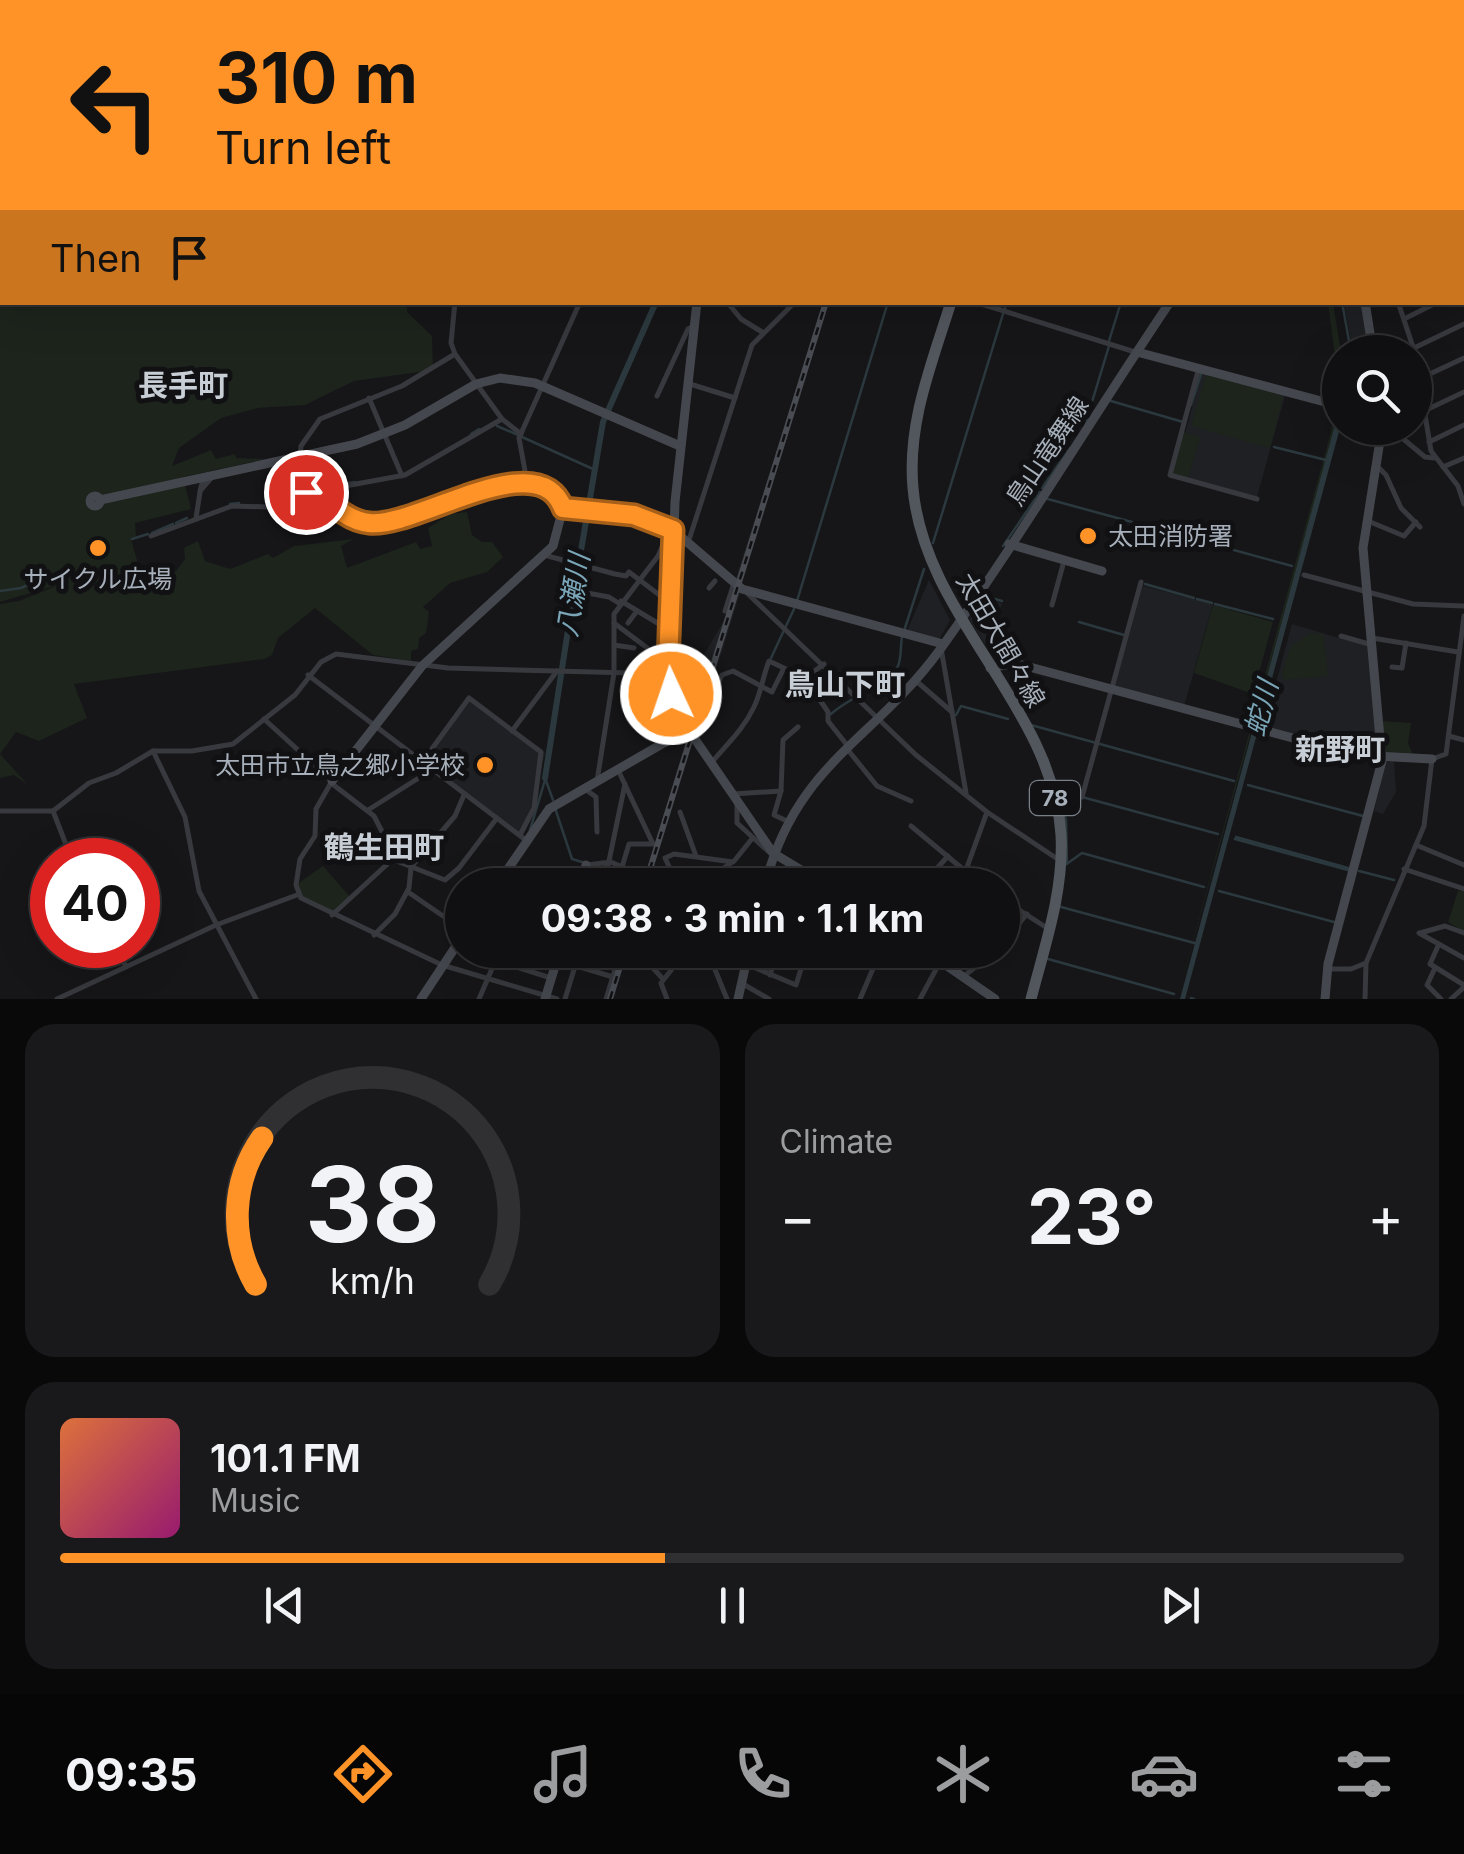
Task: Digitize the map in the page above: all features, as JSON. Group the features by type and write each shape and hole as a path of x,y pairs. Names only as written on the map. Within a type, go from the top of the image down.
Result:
{"main road":[{"name":"太田大間々線","path":"947,305 915,403 907,466 919,542 1038,765 1051,806 1056,858 1028,999"},
{"name":"太田大間々線","path":"959,620 990,668 1047,774 1061,830 1058,891 1028,999"}],"street":[{"path":"455,305 455,354 502,419 521,434"},
{"path":"527,482 521,434 579,305"},
{"path":"696,305 672,529 668,674 674,705 773,853"},
{"path":"729,305 741,319 762,332"},
{"path":"688,543 750,349 792,305"},
{"path":"985,305 1137,352 1322,401"},
{"name":"鳥山竜舞線","path":"769,868 787,821 816,778 915,680 942,646 1168,305"},
{"path":"1365,305 1370,335"},
{"path":"1400,305 1410,335"},
{"path":"1406,318 1432,305"},
{"path":"1432,342 1464,324"},
{"path":"657,396 688,329 694,326"},
{"path":"300,456 301,446 320,419 402,386 455,354"},
{"path":"1432,369 1464,358"},
{"path":"1199,368 1170,475 1257,498"},
{"path":"100,500 384,434 476,384 508,378 542,386 680,446"},
{"path":"688,384 735,398"},
{"path":"1432,406 1464,392"},
{"path":"369,398 402,476"},
{"path":"151,536 236,506 279,506 317,491 402,476 502,419"},
{"path":"1432,441 1464,425"},
{"path":"1325,999 1327,970 1382,757 1366,591 1367,521 1381,445"},
{"path":"1408,445 1424,457 1434,458"},
{"path":"1430,445 1434,458 1458,486 1464,504"},
{"path":"1442,467 1464,458"},
{"path":"1367,521 1404,536 1418,524 1401,508 1386,476 1376,465"},
{"path":"200,490 214,475"},
{"path":"196,518 202,478"},
{"path":"298,894 300,859 315,836 316,809 332,782 422,666 557,541 563,508 555,493 527,482 374,524 345,515 317,491"},
{"path":"563,508 634,515 672,529 745,591 966,796 1056,858"},
{"path":"596,784 614,672 614,623 620,602 641,578 672,529"},
{"path":"1010,542 1065,559 1052,605"},
{"path":"544,555 626,576 630,572 672,604"},
{"path":"579,566 576,591 609,597 637,611 660,629 669,630"},
{"path":"1304,576 1413,604 1464,606"},
{"path":"709,588 714,582"},
{"path":"1082,797 1141,582"},
{"path":"725,612 734,584"},
{"path":"745,591 942,646 966,796"},
{"path":"628,623 637,611"},
{"path":"990,668 1014,663 1356,755 1432,759 1445,756 1464,616"},
{"path":"614,623 658,656 668,656"},
{"path":"1341,636 1458,652"},
{"path":"1392,667 1402,668 1406,643"},
{"path":"614,645 634,648"},
{"path":"0,811 53,811 89,783 116,774 153,751 226,746 295,695 308,674 336,654 422,666 668,674"},
{"path":"712,762 722,748 732,744 755,706 758,686 769,661 806,678 828,712 828,721 877,786 912,801"},
{"path":"806,678 824,664"},
{"path":"524,839 549,810 691,733 722,674 733,671 773,692 783,670"},
{"path":"512,731 560,671"},
{"path":"308,674 524,839"},
{"path":"915,680 952,712"},
{"path":"423,761 470,698 543,757 534,808 524,839 508,868"},
{"path":"264,719 368,810 382,828 394,860 446,880 460,868 498,818"},
{"path":"787,821 774,815 781,791 783,740 798,727"},
{"path":"1448,736 1464,740"},
{"path":"153,751 185,817 199,891 256,999"},
{"path":"1365,999 1366,962 1426,818 1432,759"},
{"path":"368,810 434,770"},
{"path":"619,772 653,844 629,844 622,866"},
{"path":"607,868 625,784"},
{"path":"586,789 596,797 597,832"},
{"path":"736,798 781,791"},
{"path":"374,935 393,917 407,891 411,867 456,815 464,793"},
{"path":"736,798 737,823 752,840 798,868"},
{"path":"53,811 63,838"},
{"path":"680,812 696,856"},
{"path":"967,868 987,812"},
{"path":"911,826 963,868"},
{"path":"724,868 752,840"},
{"path":"1416,845 1464,865"},
{"path":"670,868 665,858 696,856 733,862"},
{"path":"937,868 948,856"},
{"path":"331,915 394,860"},
{"path":"585,868 608,863 634,868"},
{"path":"1404,870 1464,889"},
{"path":"407,891 445,920"},
{"path":"160,951 298,894"},
{"path":"298,894 331,915 441,964 545,997 561,999 574,968"},
{"path":"1020,909 1044,926"},
{"path":"1020,923 1028,914"},
{"path":"1464,933 1441,926 1418,934 1464,958"},
{"path":"1438,946 1430,962 1464,986 1451,999"},
{"path":"420,999 445,958"},
{"path":"1327,970 1351,969 1366,962"},
{"path":"56,999 124,968"},
{"path":"479,999 490,968"},
{"path":"519,968 551,978"},
{"path":"545,997 554,968"},
{"path":"582,968 613,977"},
{"path":"606,999 616,968"},
{"path":"654,968 663,979 667,999"},
{"path":"663,979 672,968"},
{"path":"715,968 727,999"},
{"path":"738,999 744,968"},
{"path":"754,968 796,986 802,968"},
{"path":"770,975 772,968"},
{"path":"860,999 873,968"},
{"path":"920,999 937,968"},
{"path":"948,968 995,999"},
{"path":"962,978 974,968"},
{"path":"1435,968 1427,985 1441,999"},
{"path":"740,983 769,999"}],"shaded area":[{"path":"0,305 407,305 407,312 432,336 433,370 354,381 305,405 258,408 221,418 179,448 172,466 211,450 216,459 235,454 236,458 265,459 183,477 191,509 135,523 136,537 131,539 141,574 176,571 185,559 184,548 198,541 205,561 230,569 268,554 273,558 294,546 354,539 341,546 347,568 416,542 420,549 432,546 428,528 451,514 467,512 472,535 482,542 492,542 503,557 487,572 450,583 423,607 429,612 426,633 419,638 418,649 411,651 411,661 373,655 315,608 278,638 272,655 264,659 74,684 87,718 39,741 16,732 0,754 0,604 19,601 61,584 0,602"},
{"path":"823,305 828,305 741,586 735,581"},
{"path":"1328,305 1333,305 1338,335 1332,335"},
{"path":"1344,305 1362,305 1367,335 1350,335"},
{"path":"1202,372 1285,395 1257,497 1174,474"},
{"path":"1206,375 1283,396 1270,448 1191,426"},
{"path":"1183,432 1200,437 1188,478 1173,473"},
{"path":"1327,445 1331,445 1177,999"},
{"path":"929,580 950,620 939,640 907,631"},
{"path":"1143,586 1213,604 1184,706 1114,685"},
{"path":"735,587 740,593 714,677 718,679 695,734 688,724 693,673 725,619"},
{"path":"978,599 1002,603 989,651 969,619"},
{"path":"1213,605 1273,622 1253,694 1194,673"},
{"path":"1292,624 1369,647 1379,749 1374,754 1264,727"},
{"path":"1311,633 1323,634 1328,676 1285,680 1282,675 1290,647"},
{"name":"太田市立鳥之郷小学校","path":"469,698 545,753 523,838 423,761"},
{"path":"1382,721 1411,723 1408,743 1413,755 1386,754"},
{"path":"688,734 693,740 654,866 648,868"},
{"path":"0,754 28,785 14,775 0,778"},
{"path":"1394,761 1396,792 1383,814 1374,811 1386,762"},
{"path":"323,866 351,898 331,915 304,901 296,885"},
{"path":"1458,891 1464,891 1464,932 1448,922"}],"water":[{"name":"蛇川","path":"1329,445 1335,445 1185,999 1180,999"}],"waterway":[{"name":"八瀬川","path":"578,568 603,422 655,305"},
{"path":"797,601 887,305"},
{"path":"1109,341 1120,305"},
{"path":"1343,305 1348,335"},
{"path":"933,543 1003,314"},
{"path":"1085,425 1109,346"},
{"path":"1191,405 1201,374"},
{"path":"1111,401 1183,422"},
{"path":"497,426 518,435"},
{"path":"471,434 479,429"},
{"path":"522,437 593,469"},
{"path":"1274,447 1326,460"},
{"path":"1042,488 1070,448"},
{"path":"307,489 355,482"},
{"path":"293,496 302,491"},
{"path":"1003,546 1040,492"},
{"path":"1044,498 1154,528"},
{"path":"230,504 239,503"},
{"path":"176,523 187,518"},
{"path":"152,533 173,524"},
{"path":"1157,529 1292,566"},
{"path":"132,539 148,534"},
{"path":"905,628 924,569"},
{"path":"0,591 21,588 48,576"},
{"path":"1145,584 1194,598"},
{"name":"八瀬川","path":"545,778 575,585"},
{"path":"984,596 1002,601"},
{"path":"1197,599 1212,603"},
{"path":"1215,604 1273,619"},
{"path":"771,658 794,609"},
{"path":"1079,622 1124,635"},
{"path":"831,714 892,674 900,661 902,637"},
{"path":"956,715 961,706 1008,719"},
{"path":"1031,725 1234,781"},
{"path":"1047,758 1066,820 1067,864"},
{"path":"545,778 553,800"},
{"name":"八瀬川","path":"530,830 545,780"},
{"path":"1248,785 1363,816"},
{"path":"1071,794 1218,834"},
{"path":"555,808 572,859 585,863"},
{"path":"1236,837 1348,868"},
{"path":"1235,839 1348,870"},
{"path":"1068,863 1082,853 1204,887"},
{"path":"1359,871 1394,880"},
{"path":"1219,891 1334,922"},
{"path":"1061,907 1198,944"},
{"path":"1048,959 1174,994"}],"railway":[{"path":"650,868 825,305"},
{"path":"610,999 619,968"}],"place":[{"name":"太田消防署","path":"1088,536"},
{"name":"サイクル広場","path":"98,548"},
{"name":"太田市立鳥之郷小学校","path":"485,765"}],"district":[{"name":"長手町","path":"183,385"},
{"name":"鳥山下町","path":"845,684"},
{"name":"新野町","path":"1340,749"},
{"name":"鶴生田町","path":"384,847"}],"route":[{"path":"306,492 317,491 350,518 374,524 476,493 530,482 555,493 563,508 634,515 673,530 668,664 671,694"}]}
